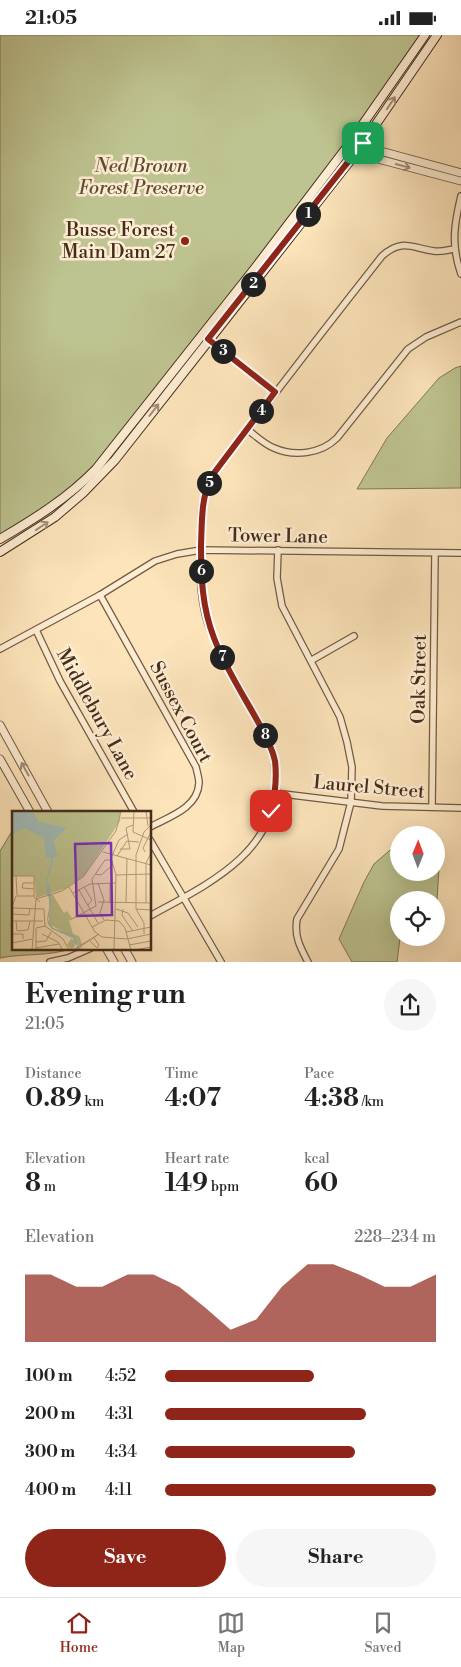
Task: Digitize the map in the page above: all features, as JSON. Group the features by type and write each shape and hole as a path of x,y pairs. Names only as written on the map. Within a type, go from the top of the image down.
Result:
{"main road":[{"path":"0,539 56,504 83,483 96,469 256,268 347,147 424,35"},
{"path":"0,551 49,521 88,487 115,460 208,339 357,153 437,35"}],"street":[{"path":"354,137 373,149 461,173"},
{"path":"347,147 357,153 461,181"},
{"path":"461,196 454,225 454,249 461,274"},
{"path":"151,915 222,875 234,865 255,843 267,821 275,793 275,762 270,743 218,649 208,622 202,593 202,507 211,477 275,392 387,252 405,245 439,252 454,249"},
{"path":"248,430 266,444 281,450 310,452 324,448 337,438 408,349 426,337 461,322"},
{"path":"208,339 275,392"},
{"name":"Tower Lane","path":"0,649 100,595 155,561 177,554 201,550 461,553"},
{"path":"278,550 278,578 282,606 312,660 340,717 352,767 350,802 339,849 297,919 295,929 297,941 308,962"},
{"name":"Oak Street","path":"432,807 435,553"},
{"name":"Sussex Court","path":"100,595 196,767 199,783 195,797 186,808 151,826"},
{"name":"Middlebury Lane","path":"36,630 60,681 133,811"},
{"path":"312,660 354,636"},
{"path":"0,725 47,811"},
{"path":"0,759 29,811"},
{"name":"Laurel Street","path":"275,793 382,806 461,807"},
{"path":"151,842 220,962"},
{"path":"50,962 68,959 89,949"},
{"path":"107,949 114,962"},
{"path":"125,949 132,962"}],"green space":[{"name":"Ned Brown Forest Preserve","path":"0,35 425,35 391,84 96,469 0,540"},
{"path":"461,366 461,488 357,489 387,438 439,378"},
{"path":"12,831 12,949 70,949 55,953 0,958 0,851"},
{"path":"390,850 390,881 438,881 438,891 390,891 390,946 399,946 397,962 352,962 339,939 374,864"}],"place":[{"name":"Busse Forest Main Dam 27","path":"185,241"}],"route":[{"path":"271,811 275,793 275,762 270,743 218,649 208,622 202,593 201,550 202,507 211,477 275,392 208,339 363,143"}]}
